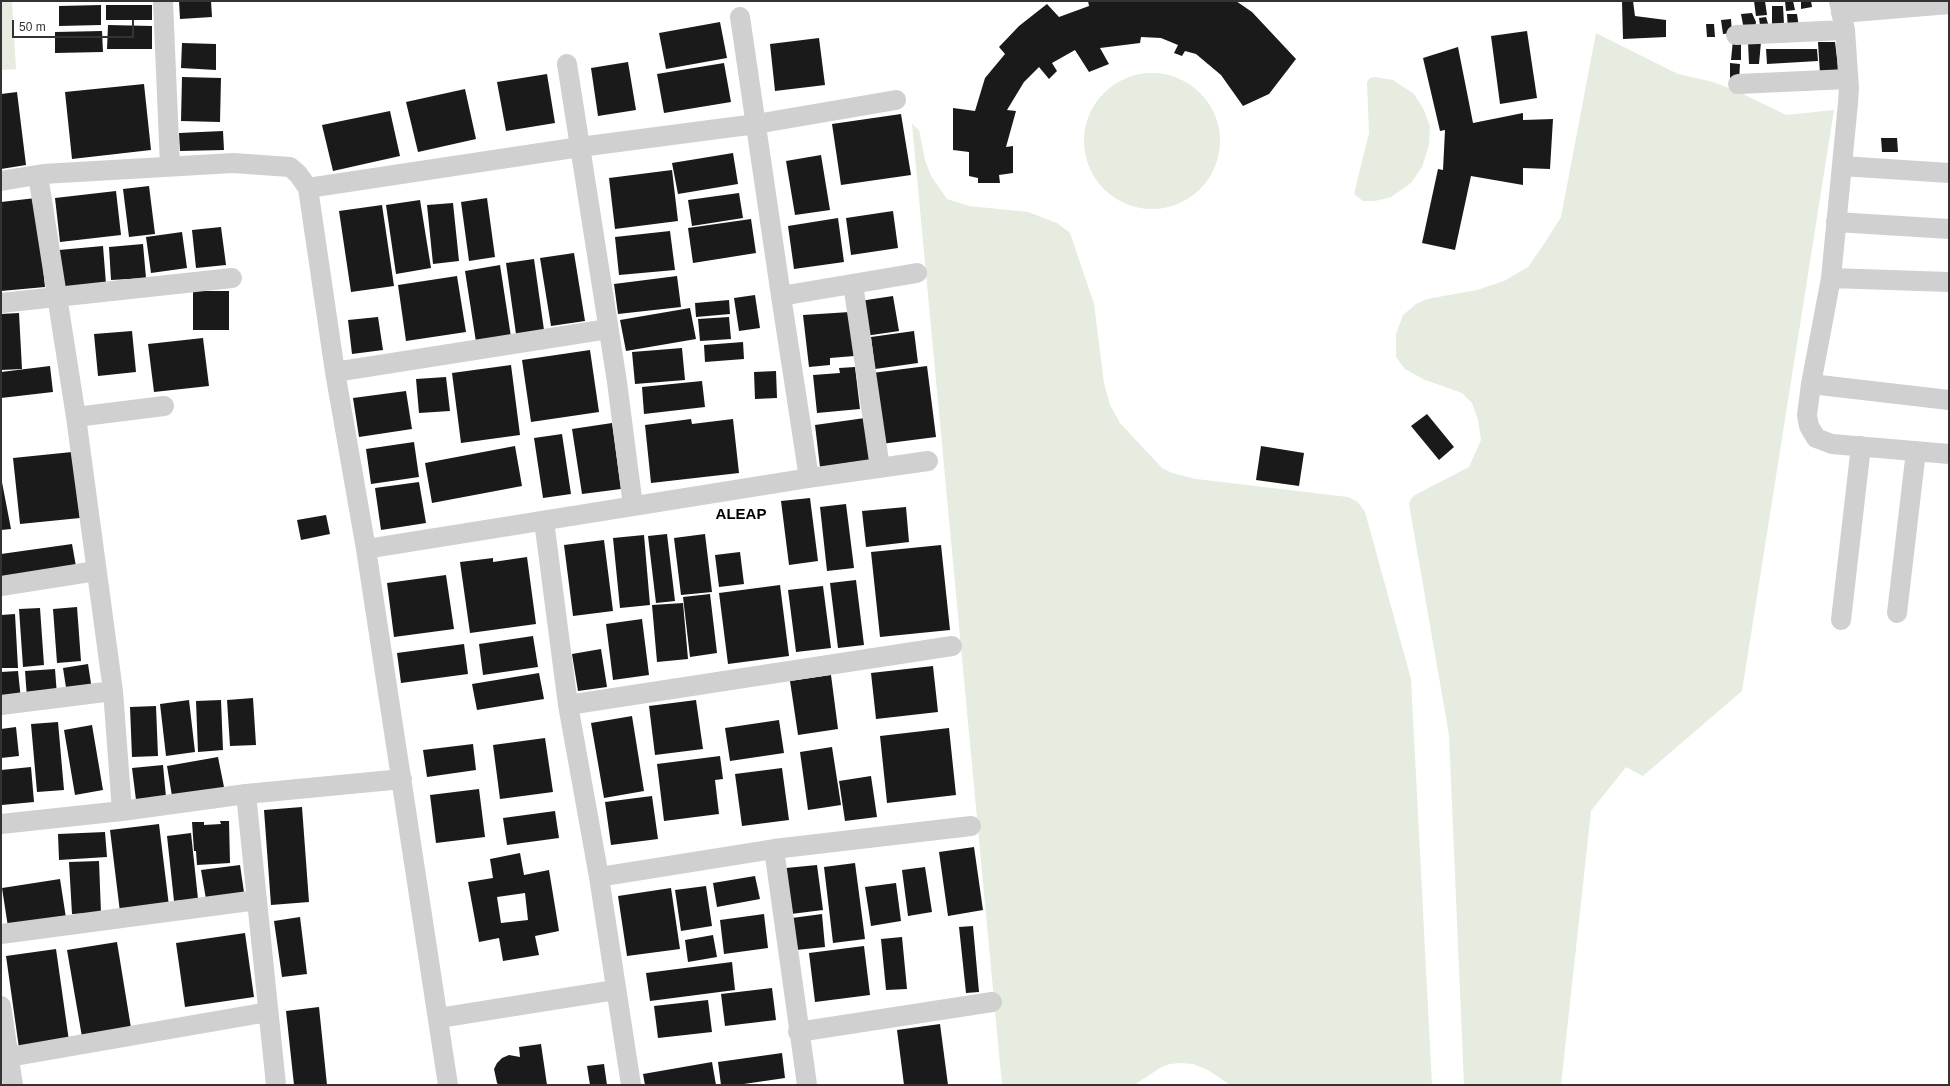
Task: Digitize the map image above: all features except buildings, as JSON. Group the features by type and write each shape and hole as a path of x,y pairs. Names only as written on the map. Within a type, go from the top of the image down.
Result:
{"street":[{"path":"163,1 170,166"},
{"path":"1736,35 1841,15 1949,4"},
{"path":"1841,15 1848,79 1848,103 1831,278 1811,384 1807,415 1809,426 1816,438 1832,444 1949,454"},
{"path":"740,17 809,478"},
{"path":"568,64 617,382 633,506"},
{"path":"1738,84 1848,79"},
{"path":"308,188 580,147 756,124 896,100"},
{"path":"1,181 38,175 233,163 290,167 298,174 308,188 335,372 366,549 402,779 448,1085"},
{"path":"1842,166 1949,173"},
{"path":"38,175 76,417 113,691 122,811"},
{"path":"1836,222 1949,229"},
{"path":"781,296 917,273"},
{"path":"1,303 232,278"},
{"path":"1831,278 1949,282"},
{"path":"853,284 880,468"},
{"path":"335,372 608,329"},
{"path":"1811,384 1949,400"},
{"path":"76,417 164,406"},
{"path":"1841,620 1861,446"},
{"path":"1897,613 1916,451"},
{"path":"366,549 809,478 928,461"},
{"path":"544,521 568,705 599,877 615,990 631,1085"},
{"path":"1,586 96,571"},
{"path":"568,705 952,646"},
{"path":"1,706 113,691"},
{"path":"1,824 122,811 246,794 402,779"},
{"path":"246,794 276,1085"},
{"path":"599,877 774,849 971,826"},
{"path":"774,849 798,1032 807,1085"},
{"path":"1,934 257,900"},
{"path":"439,1018 615,990"},
{"path":"798,1032 992,1002"},
{"path":"1,1006 13,1085"},
{"path":"9,1057 268,1012"}],"shaded area":[{"path":"1,1 12,1 16,69 1,70"},
{"path":"1596,33 1678,74 1713,82 1737,91 1786,115 1834,110 1742,691 1643,776 1626,767 1591,811 1561,1085 1464,1085 1449,735 1409,504 1415,495 1469,467 1481,440 1478,420 1472,403 1462,393 1425,380 1405,369 1396,357 1396,334 1403,315 1416,304 1427,299 1477,290 1504,281 1528,267 1544,244 1561,217"},
{"path":"1145,73 1159,73 1178,78 1190,84 1205,98 1215,115 1219,128 1219,154 1215,167 1209,179 1195,194 1190,198 1172,206 1159,209 1145,209 1126,204 1114,198 1099,184 1095,179 1087,161 1084,148 1084,134 1089,115 1095,103 1109,88 1114,84 1132,76"},
{"path":"1375,77 1393,80 1414,94 1424,110 1430,126 1429,145 1422,167 1411,183 1391,197 1375,201 1363,201 1354,194 1369,133 1367,82 1370,78"},
{"path":"912,124 919,130 925,160 931,176 947,199 969,206 1028,212 1057,223 1070,233 1094,304 1104,383 1110,405 1120,423 1162,468 1172,473 1196,479 1348,497 1358,502 1365,512 1411,679 1432,1085 1230,1085 1208,1070 1193,1064 1181,1063 1169,1064 1160,1068 1134,1085 1002,1085"}],"district":[{"name":"ALEAP","path":"741,515"}]}
